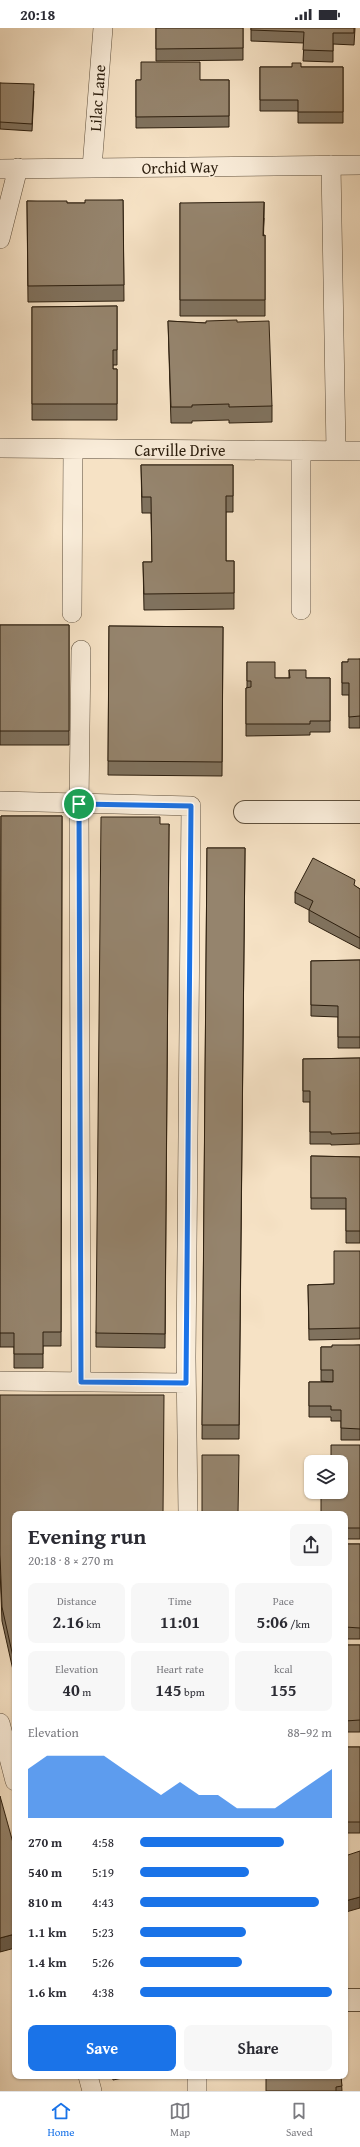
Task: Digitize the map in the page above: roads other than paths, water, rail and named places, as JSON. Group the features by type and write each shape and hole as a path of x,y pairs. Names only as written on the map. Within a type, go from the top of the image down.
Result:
{"street":[{"path":"244,812 360,812"},
{"path":"348,2000 360,2000"}],"lane":[{"name":"Lilac Lane","path":"92,168 103,28"},
{"name":"Orchid Way","path":"9,168 331,164 360,165"},
{"path":"331,164 336,450"},
{"path":"0,240 9,168"},
{"name":"Carville Drive","path":"0,448 360,451"},
{"path":"72,612 73,449"},
{"path":"301,450 301,610"},
{"path":"81,650 79,804 81,1382"},
{"path":"0,801 191,806 186,1383 188,1511"},
{"path":"0,1381 186,1383"},
{"path":"0,1723 12,1769"},
{"path":"89,2079 92,2091"},
{"path":"197,2079 197,2091"}]}
